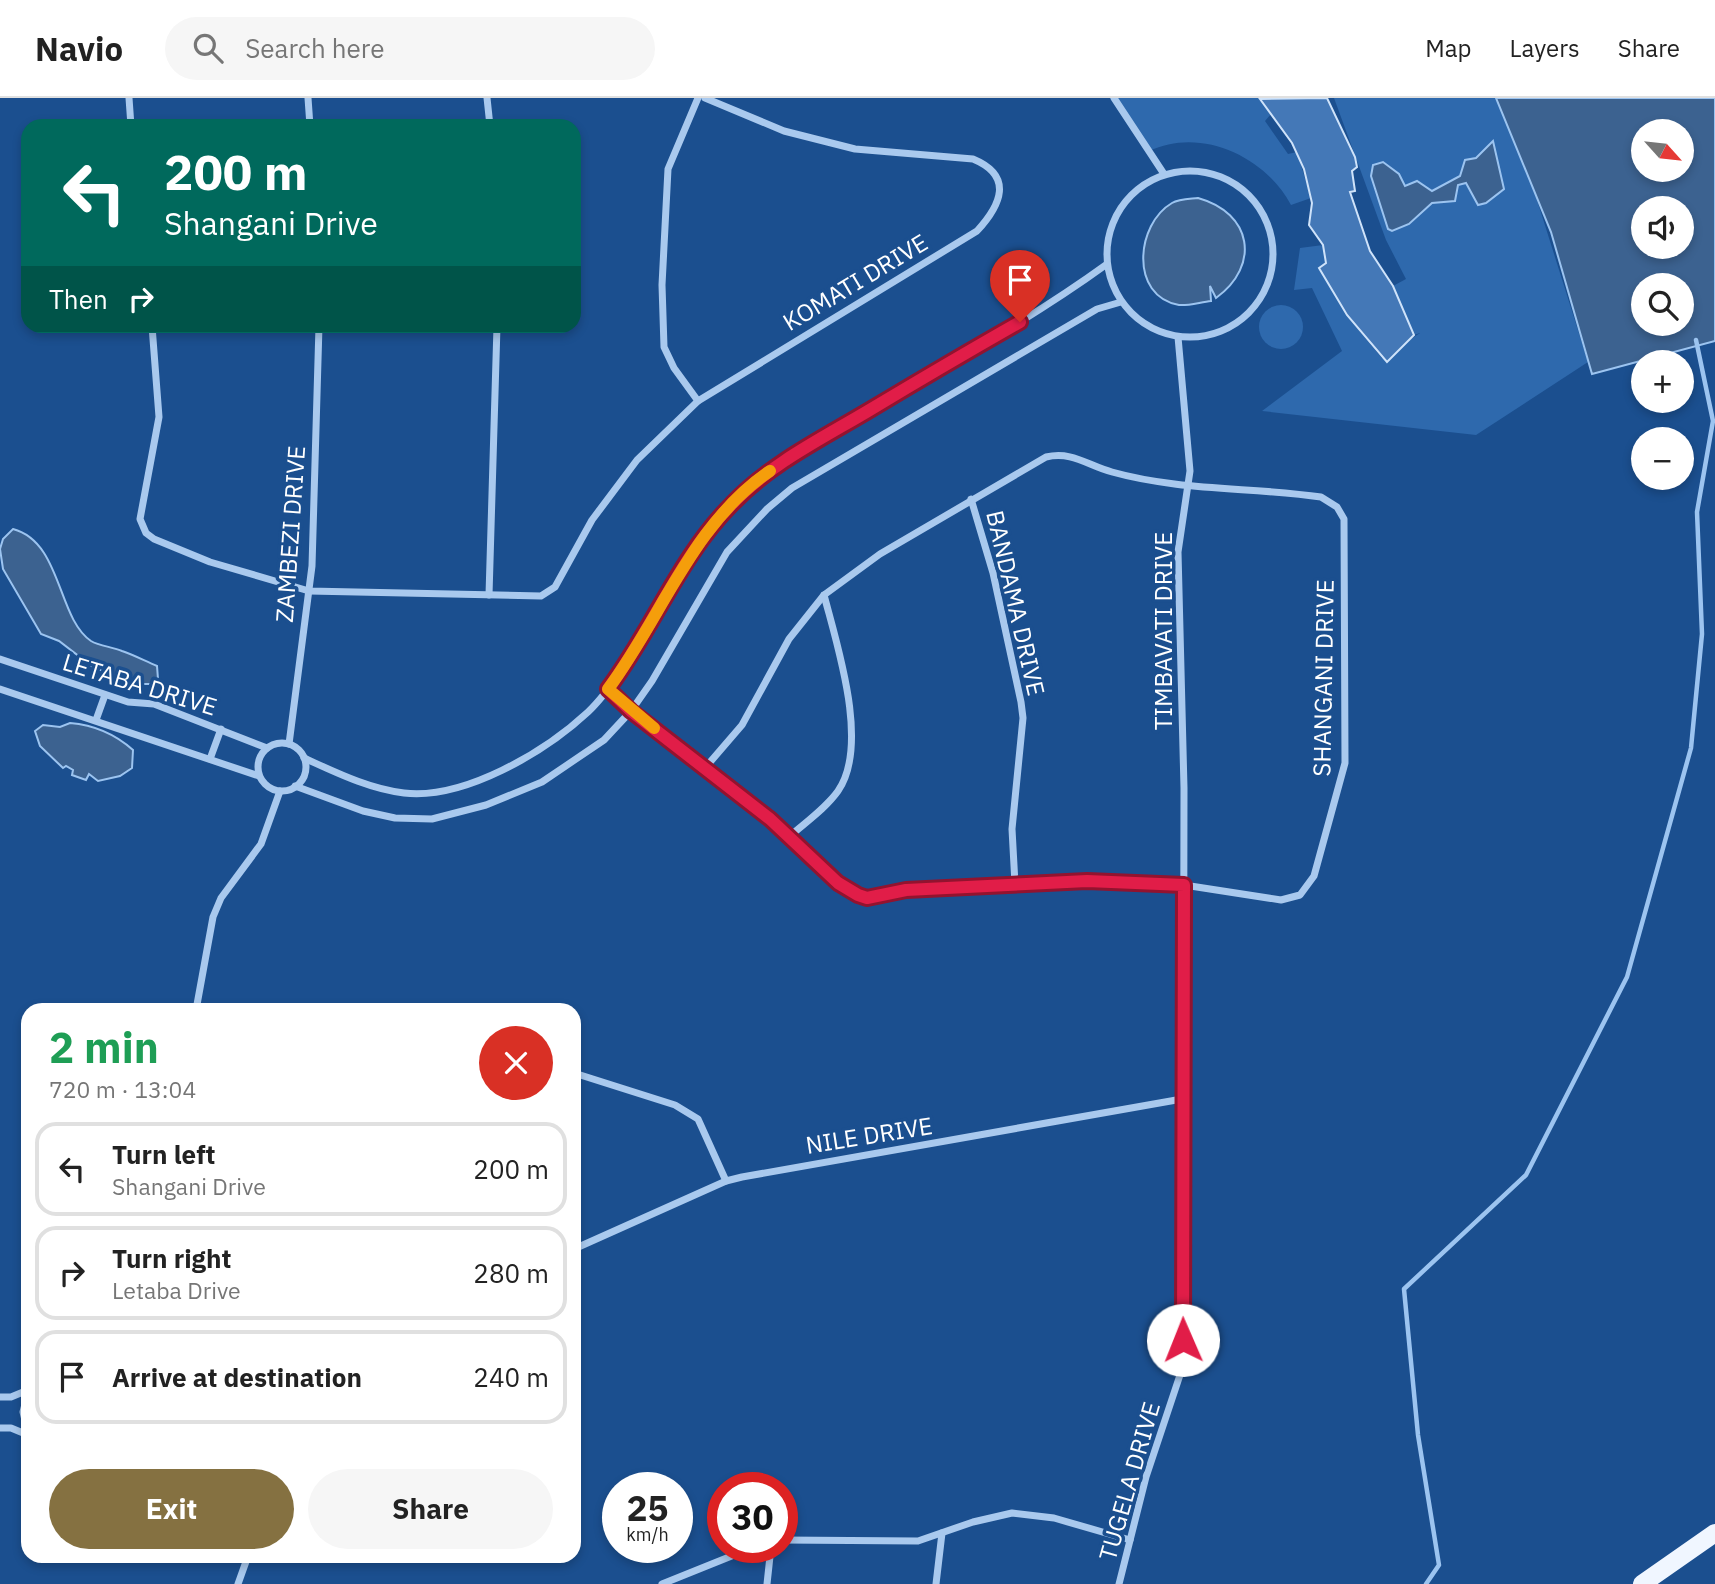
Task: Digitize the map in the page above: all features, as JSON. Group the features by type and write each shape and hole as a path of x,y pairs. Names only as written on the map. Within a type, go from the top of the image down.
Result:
{"main road":[{"path":"1642,1584 1715,1533"}],"street":[{"path":"129,98 130,119"},
{"path":"308,98 310,119"},
{"path":"486,98 489,119"},
{"path":"698,98 668,169 662,285 664,347 674,368 698,401"},
{"name":"KOMATI DRIVE","path":"153,333 159,417 141,508 141,526 167,546 243,574 309,591 529,598 549,592 560,579 592,520 637,460 698,401 976,232 989,218 998,202 998,177 990,167 973,159 855,149 784,131 705,98"},
{"path":"1114,98 1164,174"},
{"path":"1193,170 1223,176 1248,193 1265,217 1273,246 1270,276 1257,303 1236,324 1208,336 1178,337 1146,325 1121,302 1107,264 1107,245 1119,209 1146,182 1164,174 1193,170"},
{"path":"304,758 306,771 295,786 280,791 264,784 259,776 259,761 267,748 289,744 304,758 387,790 405,793 439,792 468,785 535,751 575,723 608,689 629,660 696,547 732,503 752,485 820,439 1020,322 1107,264"},
{"path":"295,786 363,811 395,818 432,819 486,806 542,782 604,740 631,711 652,681 727,552 743,533 792,488 1097,309 1121,302"},
{"name":"ZAMBEZI DRIVE","path":"289,744 309,591 319,333"},
{"path":"489,595 497,333"},
{"name":"TIMBAVATI DRIVE","path":"1178,337 1190,485 1178,552 1184,885"},
{"path":"705,768 742,725 789,639 824,596 880,554 971,499 1030,465 1060,454 1119,474 1190,485"},
{"name":"SHANGANI DRIVE","path":"608,689 631,711 790,836 838,883 867,898 906,890 1087,881 1184,885 1281,900 1300,895 1310,886 1319,864 1344,774 1345,539 1341,512 1321,497 1190,485"},
{"name":"BANDAMA DRIVE","path":"971,499 993,573 1023,718 1012,829 1015,884"},
{"path":"790,836 837,792 847,767 850,701 824,596"},
{"name":"LETABA DRIVE","path":"0,659 128,702 154,704 267,748"},
{"name":"LETABA DRIVE","path":"0,689 259,776"},
{"path":"96,720 105,695"},
{"path":"210,759 221,729"},
{"path":"197,1003 213,917 221,898 261,844 280,791"},
{"name":"TUGELA DRIVE","path":"1119,1584 1181,1365 1184,885"},
{"path":"581,1075 675,1105 698,1119 726,1181"},
{"name":"NILE DRIVE","path":"581,1246 726,1181 1182,1099"},
{"path":"0,1397 21,1393"},
{"path":"0,1428 21,1432"},
{"path":"798,1540 918,1541 1012,1513 1054,1518 1130,1540"},
{"path":"936,1584 942,1533"},
{"path":"238,1584 246,1563"},
{"path":"662,1584 714,1563"},
{"path":"767,1584 769,1563"}],"shaded area":[{"path":"1115,98 1260,98 1271,114 1265,121 1288,154 1297,152 1311,198 1291,205 1266,173 1249,160 1210,144 1169,144 1149,151"},
{"path":"1334,98 1497,98 1532,184 1588,362 1476,435 1262,411 1342,351 1312,288 1294,290 1300,248 1323,245 1326,263 1319,268 1351,321 1382,358 1420,333 1414,335 1393,286 1406,279 1386,240"},
{"path":"1496,98 1715,98 1715,341 1681,350 1631,350 1631,364 1592,374 1551,232"},
{"path":"1493,141 1504,189 1486,203 1478,205 1466,183 1458,185 1455,201 1432,203 1409,224 1392,231 1388,229 1371,176 1373,165 1383,162 1399,174 1405,186 1417,181 1432,191 1460,176 1465,160 1476,158"},
{"path":"1198,198 1216,205 1230,215 1244,241 1244,256 1240,271 1216,298 1210,286 1211,301 1179,305 1163,299 1152,288 1145,274 1145,242 1160,213 1172,203"},
{"path":"1281,305 1296,312 1303,327 1296,342 1281,349 1266,342 1259,327 1266,312"},
{"path":"13,529 29,537 41,549 80,630 94,643 157,666 158,679 152,684 136,684 93,667 59,641 41,634 3,569 0,549 3,539"},
{"path":"70,723 104,731 126,744 133,750 132,768 120,776 98,781 89,774 86,780 72,775 73,770 66,766 63,768 40,746 35,731 43,725 60,727"}],"building":[{"path":"1327,98 1355,157 1357,167 1352,171 1355,191 1350,192 1370,251 1393,286 1414,335 1387,362 1347,315 1319,268 1326,263 1323,245 1309,225 1312,203 1304,169 1292,143 1260,99"}],"waterway":[{"path":"1426,1584 1439,1565 1418,1435 1404,1289 1526,1175 1627,977 1691,748 1702,634 1697,512 1713,421 1696,340"}],"slow traffic":[{"path":"654,728 608,689 629,660 696,547 732,503 770,471"}],"route":[{"path":"1020,322 820,439 752,485 732,503 696,547 629,660 608,689 631,711 790,836 838,883 858,895 867,898 906,890 1087,881 1184,885 1181,1218 1183,1340"}]}
